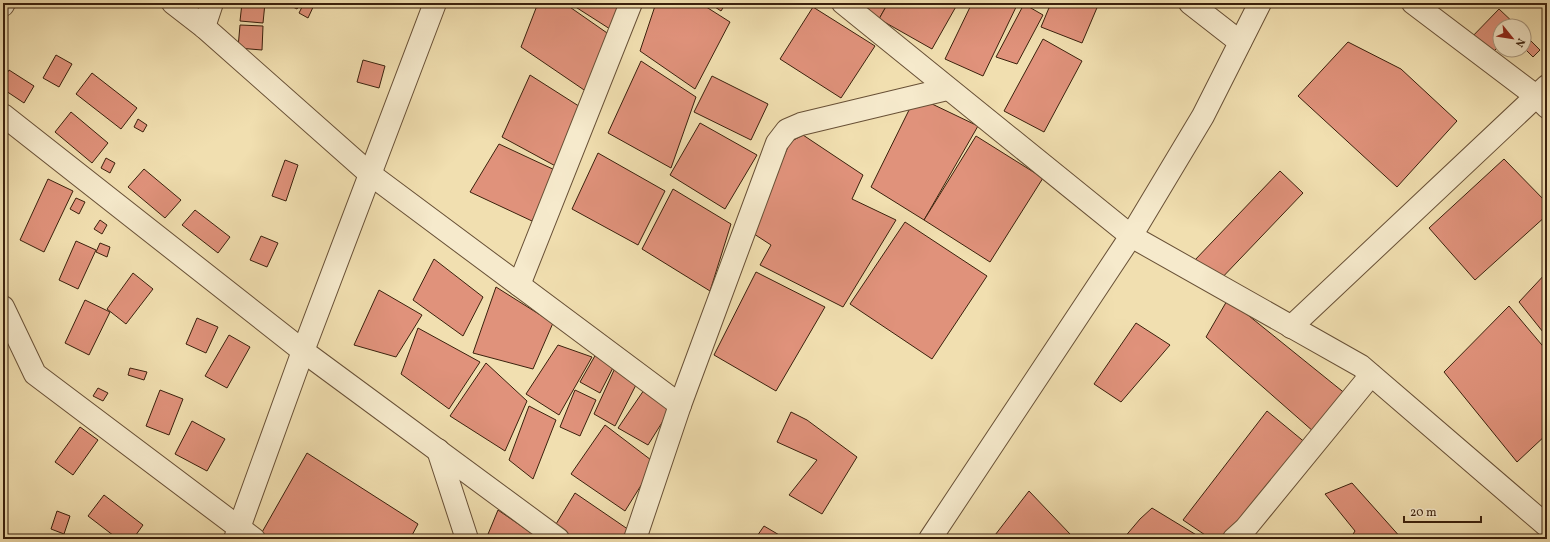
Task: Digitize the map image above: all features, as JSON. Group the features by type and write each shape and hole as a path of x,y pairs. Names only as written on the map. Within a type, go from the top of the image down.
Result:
{"street":[{"path":"173,3 204,27 370,174 680,405"},
{"path":"204,27 212,3"},
{"path":"3,307 34,374 242,535 302,351 435,3"},
{"path":"519,285 572,156 631,3"},
{"path":"843,3 947,89 1131,236 1361,366 1547,526"},
{"path":"1190,3 1240,42"},
{"path":"930,539 1131,236 1203,116 1260,3"},
{"path":"1291,327 1543,97 1413,3"},
{"path":"635,539 680,405 777,143 787,130 801,124 947,89"},
{"path":"3,115 302,351 558,539"},
{"path":"1243,536 1371,375"},
{"path":"438,450 467,539"}],"building":[{"path":"242,3 265,3 263,23 240,21"},
{"path":"285,3 301,3 297,9"},
{"path":"304,3 315,3 308,18 299,13"},
{"path":"538,3 564,3 610,35 590,94 521,47"},
{"path":"576,3 620,3 610,29 574,6"},
{"path":"656,3 700,3 730,22 695,89 640,51"},
{"path":"709,3 726,3 721,11"},
{"path":"862,3 888,3 879,19"},
{"path":"888,3 958,3 932,49 879,19"},
{"path":"972,3 1018,3 983,76 945,59"},
{"path":"1051,3 1099,3 1082,43 1041,27"},
{"path":"1024,4 1043,15 1017,64 996,57"},
{"path":"813,7 875,46 841,98 780,59"},
{"path":"1499,9 1509,18 1492,18 1492,53 1488,57 1468,41"},
{"path":"240,25 263,26 262,50 238,48"},
{"path":"1043,39 1082,61 1044,132 1004,111"},
{"path":"1348,42 1401,69 1457,121 1397,187 1298,96"},
{"path":"1532,42 1540,50 1533,57 1532,56"},
{"path":"56,55 72,64 59,87 43,78"},
{"path":"363,60 385,66 379,88 357,82"},
{"path":"641,61 696,97 671,168 608,133"},
{"path":"9,70 34,86 24,103 3,89 3,80"},
{"path":"92,73 137,108 121,129 76,94"},
{"path":"530,75 585,110 561,169 502,137"},
{"path":"712,76 768,104 751,140 694,112"},
{"path":"930,103 978,126 924,220 871,187 911,106"},
{"path":"71,112 108,143 92,163 55,132"},
{"path":"138,119 147,125 143,132 134,127"},
{"path":"700,123 757,155 725,209 670,175"},
{"path":"803,135 863,175 852,199 896,220 843,307 760,265 771,245 751,232 790,142"},
{"path":"976,136 1043,178 990,262 924,220"},
{"path":"499,144 557,171 532,221 470,192"},
{"path":"598,153 665,191 638,245 572,209"},
{"path":"106,158 115,163 110,173 101,168"},
{"path":"1504,159 1547,203 1547,215 1475,280 1429,228"},
{"path":"285,160 298,165 286,201 272,196"},
{"path":"144,169 181,200 165,218 128,187"},
{"path":"1280,171 1303,193 1217,283 1194,261"},
{"path":"48,179 73,191 44,252 20,240"},
{"path":"673,189 731,224 710,291 642,249"},
{"path":"76,198 85,202 79,214 70,209"},
{"path":"195,210 230,237 218,253 182,225"},
{"path":"100,220 107,225 102,234 94,229"},
{"path":"905,222 987,276 932,359 850,304"},
{"path":"261,236 278,243 267,267 250,260"},
{"path":"76,241 96,250 78,289 59,280"},
{"path":"100,243 110,247 107,257 96,252"},
{"path":"434,259 483,297 463,336 413,300"},
{"path":"756,272 825,307 776,391 714,355"},
{"path":"1547,272 1547,337 1519,302"},
{"path":"133,273 153,289 126,324 107,309"},
{"path":"496,287 553,323 533,369 473,353"},
{"path":"379,290 422,315 396,357 354,345"},
{"path":"1228,299 1347,395 1314,432 1206,337"},
{"path":"85,300 110,312 89,355 65,343"},
{"path":"1509,306 1547,351 1547,434 1517,462 1444,372"},
{"path":"197,318 218,327 206,353 186,344"},
{"path":"1136,323 1170,345 1121,402 1094,384"},
{"path":"418,328 480,362 449,409 401,374"},
{"path":"229,335 250,347 227,388 205,376"},
{"path":"558,345 592,357 559,415 526,394"},
{"path":"600,347 617,360 600,393 580,382"},
{"path":"486,363 527,401 505,451 450,416"},
{"path":"130,368 147,372 144,380 128,375"},
{"path":"615,368 638,381 615,426 594,414"},
{"path":"98,388 108,393 103,401 93,396"},
{"path":"160,390 183,399 169,435 146,426"},
{"path":"575,390 596,400 580,436 560,427"},
{"path":"644,390 673,405 648,445 618,428"},
{"path":"529,406 556,420 533,479 509,460"},
{"path":"1267,411 1307,444 1223,539 1211,539 1183,520"},
{"path":"791,412 807,420 857,457 822,514 789,495 817,460 777,442"},
{"path":"192,421 225,439 207,471 175,454"},
{"path":"605,425 655,463 625,511 571,474"},
{"path":"80,427 98,440 73,475 55,462"},
{"path":"307,453 418,524 410,539 268,539 261,534"},
{"path":"1352,483 1402,539 1350,539 1355,531 1325,494"},
{"path":"1029,491 1070,534 1066,539 992,539"},
{"path":"575,493 632,532 628,539 568,539 553,529"},
{"path":"104,495 143,525 133,539 118,539 88,516"},
{"path":"1152,508 1203,539 1123,539 1140,519"},
{"path":"498,510 540,539 486,539"},
{"path":"57,511 70,516 64,534 51,529"},
{"path":"764,526 786,539 755,539"}]}
